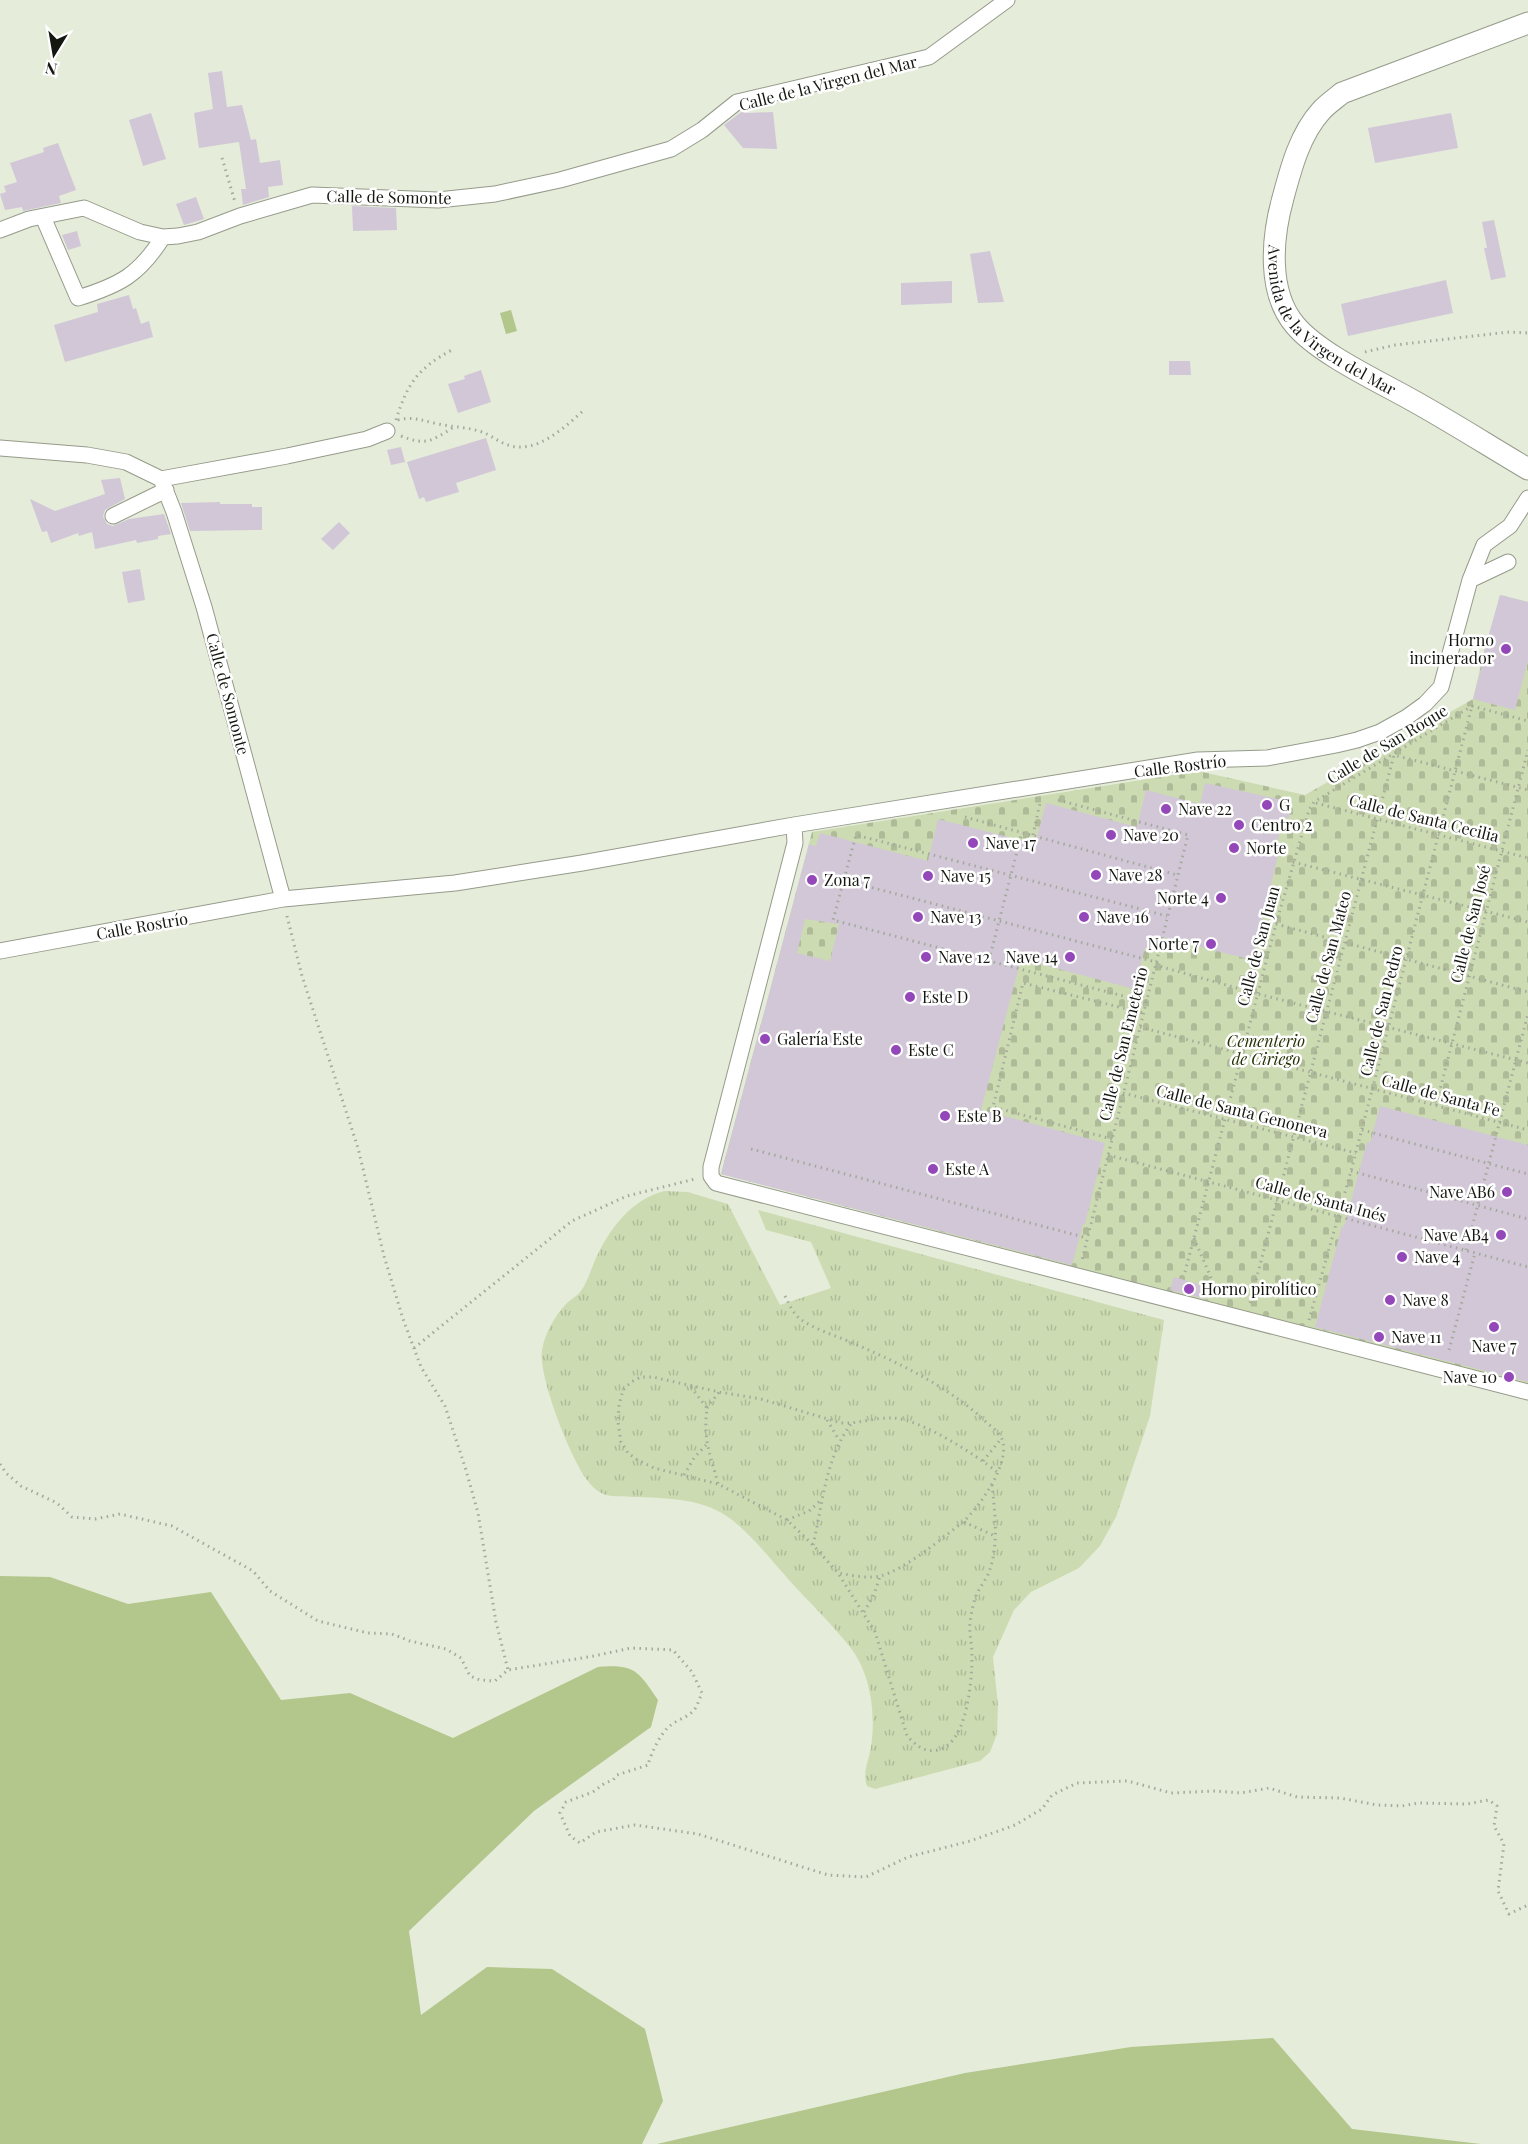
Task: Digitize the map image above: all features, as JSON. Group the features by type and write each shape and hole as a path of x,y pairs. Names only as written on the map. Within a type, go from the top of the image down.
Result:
{"main road":[{"name":"Avenida de la Virgen del Mar","path":"1528,23 1342,93 1322,110 1308,127 1290,170 1278,216 1275,252 1276,283 1284,306 1294,325 1310,339 1337,358 1528,469"}],"street":[{"name":"Calle de la Virgen del Mar","path":"610,167 671,149 702,130 737,102 929,57 1007,0"},
{"name":"Calle de Somonte","path":"0,230 29,219 84,208 140,231 163,237 198,232 240,216 312,195 438,200 495,194 610,167"},
{"path":"43,217 78,297 108,289 138,270 163,237"},
{"path":"113,516 163,484 367,439 391,426"},
{"path":"0,448 87,455 126,462 163,484"},
{"name":"Calle de Somonte","path":"163,484 216,648 283,899"},
{"name":"Calle Rostrío","path":"0,951 283,899 455,883 794,825 1198,760 1267,758 1336,746 1380,732 1407,717 1425,704 1441,687 1470,580 1484,545 1510,526 1528,498"},
{"path":"1470,580 1508,562"},
{"path":"794,825 795,843 711,1167 711,1176 716,1183 1528,1392"}],"path":[{"path":"222,158 240,216"},
{"path":"1337,358 1395,345 1509,332 1528,333"},
{"path":"391,426 410,384 420,370 452,350"},
{"path":"391,426 408,417 477,430 508,445 527,446 544,440 565,427 584,410"},
{"path":"391,426 417,442 428,441 454,427"},
{"path":"1472,706 1528,721"},
{"name":"Calle de San Roque","path":"1314,802 1472,706"},
{"name":"Calle de San Pedro","path":"1299,1318 1309,1321 1339,1216 1472,706"},
{"name":"Calle de San José","path":"1436,1105 1528,750"},
{"path":"1394,755 1528,790"},
{"name":"Calle de San Mateo","path":"1259,1307 1250,1305 1292,1137 1394,755"},
{"name":"Calle de San Emeterio","path":"1033,835 1040,803 1058,800 1188,835 1082,1260"},
{"name":"Calle de Santa Cecilia","path":"1314,802 1528,858"},
{"name":"Calle de San Juan","path":"1185,1272 1293,862 1309,810 1314,802"},
{"path":"965,817 1178,875"},
{"path":"988,960 1022,832"},
{"path":"1146,1002 832,920 856,835 1167,916"},
{"path":"1293,862 1528,922"},
{"path":"843,880 1156,962 1162,967 1258,994 1528,1063"},
{"path":"283,899 302,976 355,1138 384,1256 403,1319 421,1367 445,1406 466,1470 478,1514 496,1622 508,1670"},
{"path":"1276,924 1528,992"},
{"path":"1112,1139 993,1107 1023,983 1143,1013"},
{"path":"1466,1250 1528,1014"},
{"name":"Calle de Santa Fe","path":"1140,1027 1528,1130"},
{"name":"Calle de Santa Genoneva","path":"1123,1093 1356,1153"},
{"path":"1362,1130 1528,1174"},
{"path":"751,1149 1087,1238"},
{"name":"Calle de Santa Inés","path":"1108,1155 1528,1267"},
{"path":"1351,1171 1528,1219"},
{"path":"414,1348 572,1221 627,1196 697,1178"},
{"path":"1194,1238 1219,1297 1229,1299"},
{"path":"1449,1350 1475,1253"},
{"path":"785,1296 800,1318 933,1382 975,1411 1002,1438 1004,1453 992,1485 963,1522 904,1564 880,1576 838,1573"},
{"path":"992,1485 995,1536 989,1572 976,1596 972,1610 969,1634 972,1672 967,1709 957,1736 948,1745 939,1750 924,1750 907,1736 874,1632 864,1612 838,1573 787,1520 718,1485 654,1468 628,1453 621,1442 618,1422 619,1405 623,1390 631,1382 641,1377 653,1377 761,1399 827,1420 851,1424 880,1418 897,1418 940,1436 983,1461 997,1472"},
{"path":"689,1385 707,1408"},
{"path":"718,1485 704,1430 707,1408 719,1392"},
{"path":"827,1420 839,1440"},
{"path":"813,1545 822,1499 839,1440 851,1424"},
{"path":"983,1461 1002,1438"},
{"path":"684,1476 694,1458 706,1445"},
{"path":"0,1464 6,1473 21,1486 57,1503 72,1517 95,1519 120,1514 172,1526 253,1571 270,1591 318,1621 368,1632 392,1634 410,1641 446,1649 461,1658 470,1676 480,1680 495,1681 508,1670 630,1648 673,1650 692,1672 702,1693 693,1712 670,1725 652,1750 648,1765 617,1775 593,1792 566,1802 560,1813 570,1836 580,1843 596,1832 635,1826 698,1834 828,1875 866,1877 908,1857 1015,1825 1042,1809 1052,1795 1077,1783 1128,1780 1171,1793 1215,1791 1241,1794 1269,1788 1298,1797 1340,1798 1377,1805 1467,1804 1489,1800 1497,1806 1494,1826 1504,1844 1498,1891 1509,1914 1528,1905"},
{"path":"787,1520 809,1511 822,1499"},
{"path":"963,1522 995,1536"},
{"path":"864,1612 874,1595 880,1576"}],"green space":[{"name":"Cementerio de Ciriego","path":"1500,595 1528,602 1528,1386 721,1174 812,832 1198,771 1305,795 1473,699"},
{"path":"664,1191 688,1192 728,1204 780,1305 831,1288 811,1242 766,1230 758,1210 1164,1320 1150,1416 1116,1517 1100,1546 1079,1568 1031,1592 1014,1610 993,1657 998,1706 997,1734 990,1752 980,1761 875,1789 867,1786 866,1771 873,1721 867,1682 863,1669 850,1647 828,1621 750,1537 725,1515 715,1509 692,1502 606,1495 594,1488 581,1470 565,1437 550,1397 542,1362 543,1344 558,1313 579,1293 588,1279 596,1258 615,1226 641,1201"}],"shaded area":[{"path":"511,310 517,331 506,334 500,313"},
{"path":"0,1576 50,1577 128,1604 211,1592 281,1700 350,1693 453,1738 598,1667 628,1668 640,1676 658,1700 651,1727 534,1811 409,1931 421,2015 487,1967 552,1969 645,2029 663,2101 642,2144 0,2144"},
{"path":"1273,2038 1352,2129 1481,2144 657,2144 965,2073 1131,2047"}],"building":[{"path":"222,71 227,107 242,105 251,140 256,139 260,163 280,160 283,185 268,187 269,197 243,205 241,189 246,189 239,142 199,148 194,113 213,109 208,73"},
{"path":"744,110 747,113 773,112 777,149 743,148 724,125"},
{"path":"151,113 166,159 143,166 129,120"},
{"path":"1451,113 1458,148 1375,163 1368,128"},
{"path":"58,143 76,190 59,196 61,203 23,211 22,207 5,210 0,194 6,192 4,186 17,182 10,163 44,152 43,148"},
{"path":"196,197 204,219 184,225 176,204"},
{"path":"352,206 396,208 397,230 353,231"},
{"path":"1494,220 1506,277 1491,280 1484,248 1487,248 1482,222"},
{"path":"77,231 81,246 68,250 62,235"},
{"path":"990,251 1004,302 978,303 970,254"},
{"path":"1446,280 1453,313 1348,336 1341,304"},
{"path":"952,281 952,303 901,305 901,283"},
{"path":"129,295 141,324 149,321 153,337 65,362 54,325 98,312 97,304"},
{"path":"1169,361 1190,361 1191,375 1169,375"},
{"path":"481,370 491,402 458,413 448,384 465,379 464,376"},
{"path":"486,438 496,470 456,483 459,492 426,502 424,497 419,499 407,462"},
{"path":"401,447 405,462 391,465 387,450"},
{"path":"120,478 125,499 105,510 103,516 107,524 113,526 129,519 164,514 171,534 158,536 158,539 137,543 136,540 95,549 92,532 79,536 78,533 51,543 47,531 42,532 30,499 55,511 105,494 101,480"},
{"path":"220,502 220,504 252,504 252,507 262,507 262,530 190,531 181,503"},
{"path":"339,522 350,533 333,550 321,539"},
{"path":"140,569 145,600 128,603 122,572"},
{"name":"Horno incinerador","path":"1500,595 1528,602 1528,660 1515,710 1473,699"},
{"path":"1205,783 1292,802 1289,818 1284,818 1278,839 1274,855 1278,856 1252,960 1158,936 1154,950 1145,948 1134,989 1021,959 981,1110 1105,1143 1085,1224 1083,1224 1072,1265 721,1174 809,844 816,846 820,833 928,861 938,819 1035,844 1046,803 1137,827 1146,790 1200,804","holes":["805,919 839,924 830,961 797,953"]},
{"path":"1380,1106 1528,1145 1528,1382 1315,1327 1342,1226 1344,1227 1367,1142 1370,1143"},
{"name":"Horno pirolítico","path":"1174,1277 1209,1287 1206,1299 1170,1290"}],"place":[{"name":"Horno incinerador","path":"1506,649"},
{"name":"G","path":"1267,805"},
{"name":"Nave 22","path":"1166,809"},
{"name":"Centro 2","path":"1239,825"},
{"name":"Nave 20","path":"1111,835"},
{"name":"Nave 17","path":"973,843"},
{"name":"Norte","path":"1234,848"},
{"name":"Nave 28","path":"1096,875"},
{"name":"Nave 15","path":"928,876"},
{"name":"Zona 7","path":"812,880"},
{"name":"Norte 4","path":"1221,898"},
{"name":"Nave 13","path":"918,917"},
{"name":"Nave 16","path":"1084,917"},
{"name":"Norte 7","path":"1211,944"},
{"name":"Nave 12","path":"926,957"},
{"name":"Nave 14","path":"1070,957"},
{"name":"Este D","path":"910,997"},
{"name":"Galería Este","path":"765,1039"},
{"name":"Este C","path":"896,1050"},
{"name":"Este B","path":"945,1116"},
{"name":"Este A","path":"933,1169"},
{"name":"Nave AB6","path":"1507,1192"},
{"name":"Nave AB4","path":"1501,1235"},
{"name":"Nave 4","path":"1402,1257"},
{"name":"Horno pirolítico","path":"1189,1289"},
{"name":"Nave 8","path":"1390,1300"},
{"name":"Nave 7","path":"1494,1327"},
{"name":"Nave 11","path":"1379,1337"},
{"name":"Nave 10","path":"1509,1377"}]}
